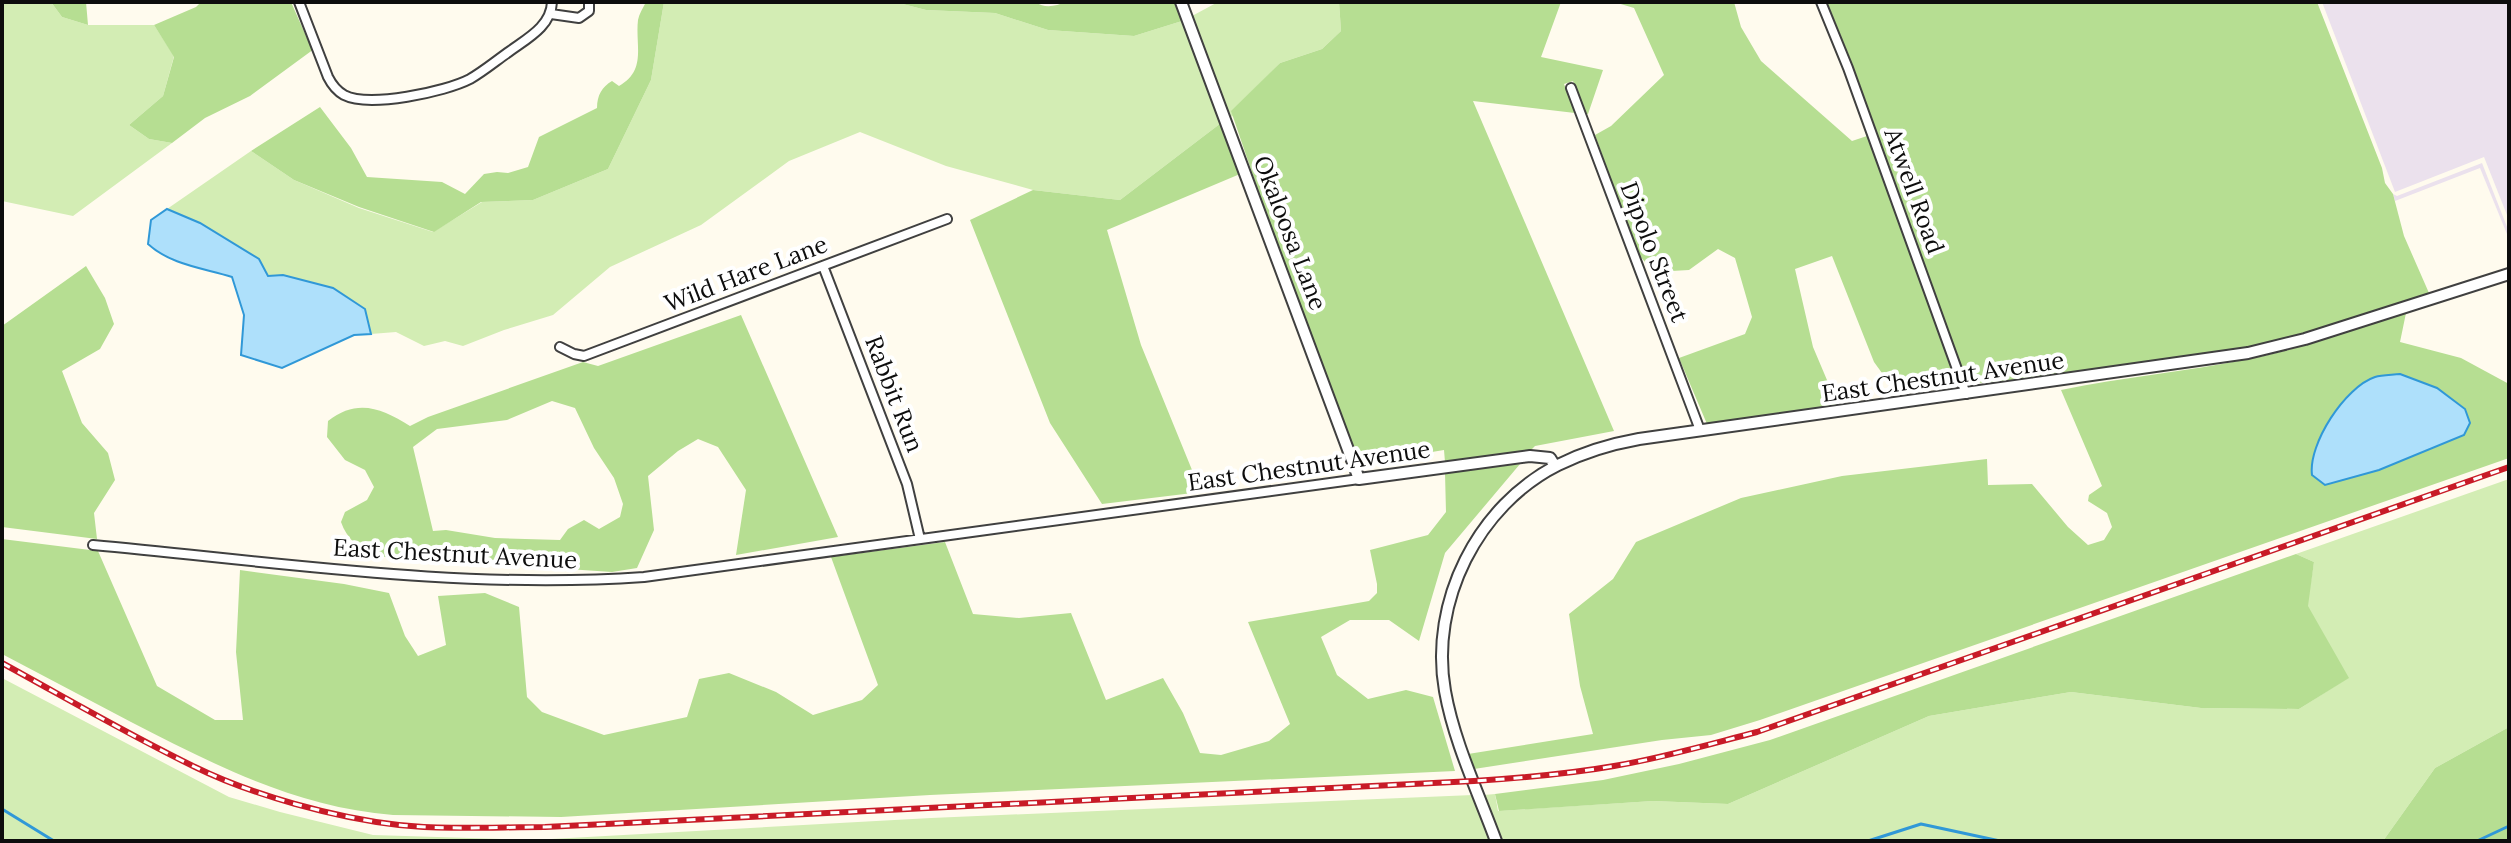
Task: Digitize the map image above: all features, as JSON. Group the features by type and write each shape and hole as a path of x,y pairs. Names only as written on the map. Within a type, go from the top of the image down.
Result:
{"street":[{"path":"299,2 334,87 342,94 370,101 436,91 471,78 537,32 551,14 552,2"},
{"path":"551,14 579,18 589,11 589,2"},
{"name":"Okaloosa Lane","path":"1181,2 1359,479"},
{"name":"Atwell Road","path":"1821,2 1848,68 1966,394"},
{"name":"Dipolo Street","path":"1571,88 1700,430"},
{"name":"Wild Hare Lane","path":"560,347 584,356 947,219"},
{"name":"Rabbit Run","path":"823,266 907,484 920,539"},
{"name":"East Chestnut Avenue","path":"93,545 436,578 595,581 644,577 1530,456 1550,458 1555,466 1612,444 2248,353 2305,339 2509,274"},
{"path":"1496,841 1452,725 1444,687 1445,625 1458,577 1482,531 1517,493 1555,466"}],"shaded area":[{"path":"2322,2 2509,2 2509,220 2484,157 2395,192"},
{"path":"2482,163 2509,239 2480,168 2395,201 2393,194 2397,196"}],"green space":[{"path":"2,2 51,2 62,17 88,25 154,25 174,56 163,96 129,125 149,139 172,143 73,216 2,201"},
{"path":"51,2 86,2 88,25 62,17"},
{"path":"201,2 291,2 314,49 250,96 205,118 172,143 149,139 129,125 163,96 174,57 154,25"},
{"path":"646,2 664,2 651,80 608,169 533,200 481,202 434,232 359,207 294,180 251,151 320,107 351,148 367,177 442,182 465,194 484,174 508,173 528,167 539,137 597,108 601,92 612,81 619,86 628,80 637,65 638,20"},
{"path":"664,2 895,2 926,10 995,13 1048,30 1134,36 1182,21 1221,123 1120,200 1033,190 946,166 860,132 789,161 701,225 610,267 553,315 463,346 445,341 424,346 396,332 371,334 364,309 283,275 268,276 259,259 200,223 167,209 251,151 294,180 359,208 433,232 482,202 533,200 608,169 651,80"},
{"path":"895,2 1036,2 1054,6 1065,2 1174,2 1182,21 1134,36 1048,30 995,13 926,10"},
{"path":"1218,2 1339,2 1341,31 1322,49 1280,63 1232,111 1233,116 1230,117 1192,16"},
{"path":"1339,2 1561,2 1541,57 1603,70 1588,114 1573,81 1564,84 1575,113 1473,101 1614,431 1535,446 1531,450 1445,462 1444,450 1359,464 1231,111 1280,63 1322,49 1341,31"},
{"path":"1614,2 1734,2 1741,27 1761,61 1852,141 1867,136 1958,385 1895,391 1874,362 1832,256 1795,269 1813,347 1838,406 1707,424 1679,358 1745,334 1752,317 1735,258 1718,249 1689,270 1654,272 1638,254 1595,135 1611,126 1664,75 1634,8"},
{"path":"1827,2 2317,2 2382,168 2385,183 2393,194 2404,236 2429,293 2316,329 2212,355 2073,374 1968,384"},
{"path":"1221,123 1240,174 1107,230 1141,345 1201,492 1102,504 1050,423 970,220 1033,190 1120,200"},
{"path":"86,266 105,298 114,324 100,349 62,371 82,423 108,453 115,480 94,513 97,539 2,527 2,326"},
{"path":"2406,313 2400,342 2461,358 2509,384 2509,458 1711,735 1474,769 1468,754 1593,734 1580,686 1569,614 1613,579 1636,542 1741,498 1842,476 1987,459 1988,485 2032,484 2068,527 2088,545 2104,540 2112,527 2107,513 2088,501 2089,495 2102,486 2061,390 2268,355","holes":["2464,435 2379,470 2325,485 2312,474"]},
{"path":"741,315 838,537 736,555 746,490 718,447 698,439 648,476 654,530 637,568 612,572 371,556 346,533 341,522 345,512 367,500 374,487 365,470 345,460 327,437 328,421 349,410 369,408 389,414 410,426 583,362 598,366","holes":["552,401 575,408 594,448 614,478 623,504 620,517 599,529 584,520 568,529 560,540 495,538 446,530 433,531 413,447 437,429 507,420"]},
{"path":"1520,464 1445,553 1419,641 1389,620 1350,620 1321,637 1337,675 1368,699 1406,690 1433,697 1455,771 930,795 561,817 393,815 357,811 290,794 226,769 2,654 2,539 98,551 157,686 215,720 243,720 236,652 240,570 389,593 405,636 418,656 446,645 438,596 485,593 519,607 527,697 542,712 604,735 687,717 699,679 729,673 776,692 813,715 862,700 878,685 831,557 945,542 973,614 1019,618 1071,613 1106,700 1163,678 1183,713 1200,753 1221,755 1269,741 1290,724 1248,622 1369,601 1377,593 1370,550 1428,535 1446,512 1445,473"},
{"path":"2509,479 2509,727 2435,768 2383,841 1501,841 1484,795 1495,794 1498,811 1653,801 1728,804 1929,716 2071,692 2201,708 2299,709 2348,678 2307,606 2314,562 2296,554"},
{"path":"2296,554 2314,562 2308,606 2349,678 2299,709 2201,708 2071,692 1929,716 1728,804 1653,801 1499,811 1495,794 1603,780 1770,740"},
{"path":"2,678 229,797 373,835 533,840 931,818 1473,795 1490,841 2,841"},
{"path":"2509,727 2509,841 2383,841 2435,768"}],"water":[{"path":"167,209 200,223 259,259 268,276 283,275 333,288 365,309 371,334 354,335 282,368 241,355 244,315 232,277 177,261 148,244 151,220"},
{"path":"2400,374 2437,388 2465,409 2470,423 2464,435 2379,470 2325,485 2312,475 2312,462 2331,418 2352,392 2364,383 2375,377"}],"waterway":[{"path":"2,809 54,841"},
{"path":"1868,841 1921,824 2000,841"},
{"path":"2477,841 2509,826"}],"railway":[{"path":"2,663 146,742 218,777 268,796 322,811 417,827 545,827 1509,779 1632,763 1757,732 2509,467"}]}
